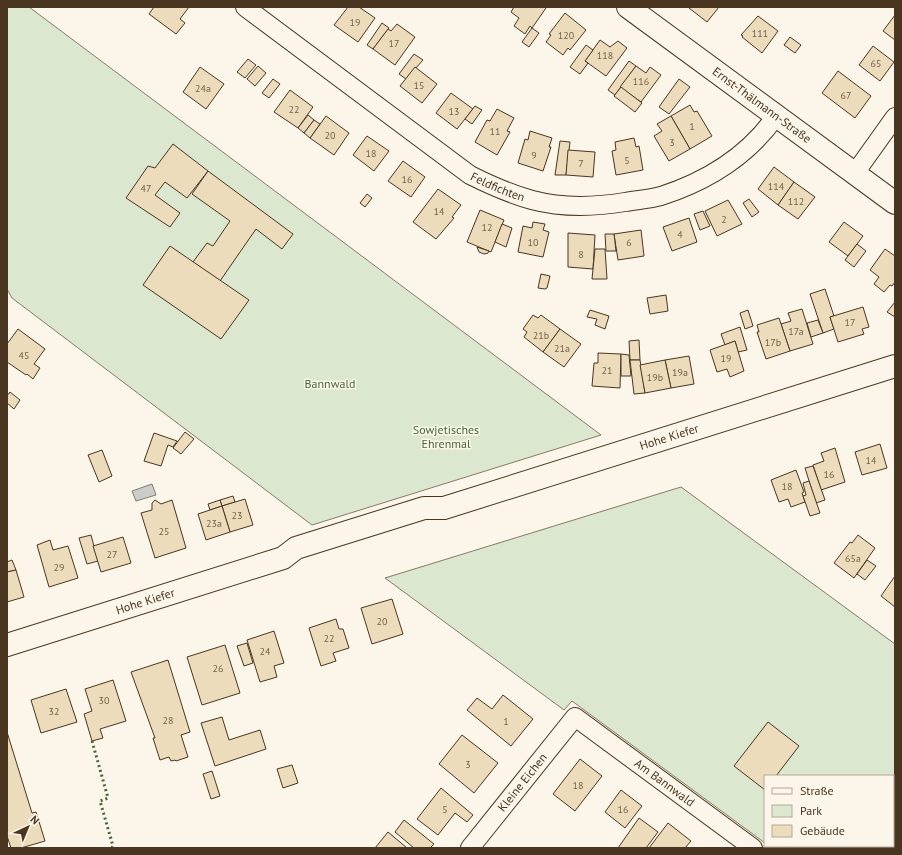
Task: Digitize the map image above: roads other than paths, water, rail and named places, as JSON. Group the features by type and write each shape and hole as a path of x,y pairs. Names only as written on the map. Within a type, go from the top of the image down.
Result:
{"street":[{"name":"Feldfichten","path":"245,7 470,175 509,193 533,200 559,205 586,206 660,196 705,178 730,162 755,142 776,116"},
{"name":"Ernst-Thälmann-Straße","path":"628,7 895,203"},
{"path":"855,174 895,117"},
{"name":"Hohe Kiefer","path":"7,645 283,558 302,559 431,519 444,508 895,366"},
{"name":"Kleine Eichen","path":"470,848 575,717"},
{"name":"Am Bannwald","path":"575,717 753,848"}],"park label":[{"name":"Bannwald","path":"330,384"},
{"name":"Sowjetisches Ehrenmal","path":"446,437"}]}
